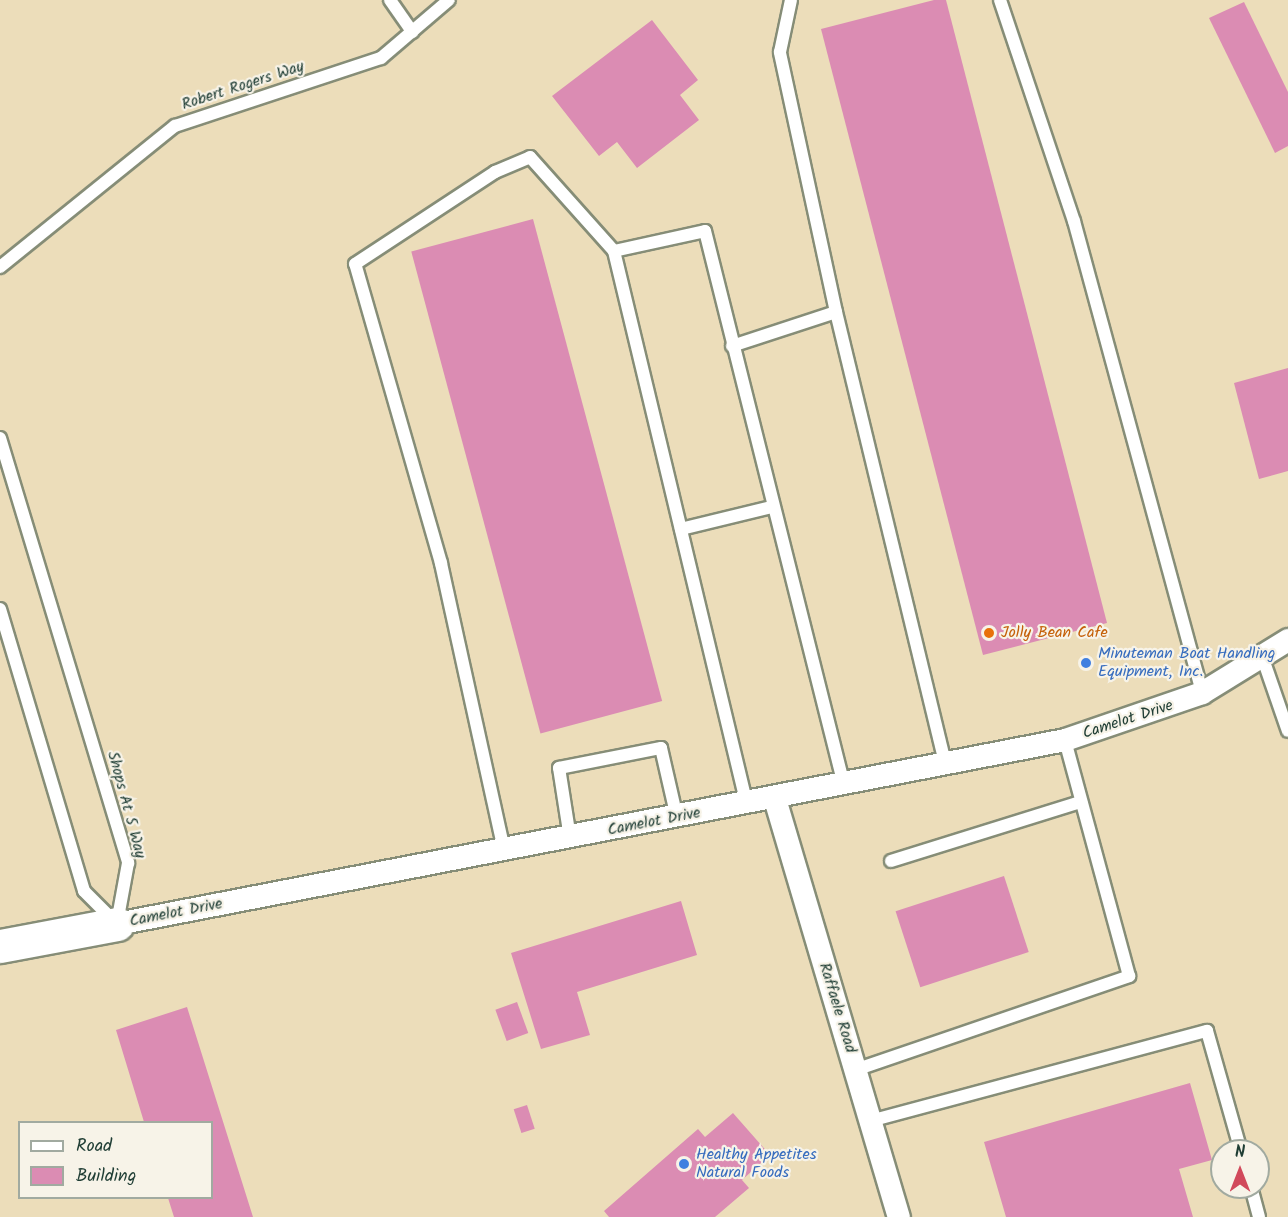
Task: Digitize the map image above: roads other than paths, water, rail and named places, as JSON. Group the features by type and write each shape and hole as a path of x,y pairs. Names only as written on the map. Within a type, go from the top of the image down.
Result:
{"street":[{"name":"Camelot Drive","path":"0,946 747,805 1065,740 1202,693 1263,659 1288,640"},
{"name":"Raffaele Road","path":"775,799 899,1217"}],"lane":[{"path":"390,0 412,32"},
{"name":"Robert Rogers Way","path":"0,267 175,126 381,58 449,0"},
{"path":"791,0 780,52 836,312 946,766"},
{"path":"1000,0 1074,221 1202,693"},
{"path":"504,850 441,563 355,264 495,172 530,157 614,251 747,805"},
{"path":"614,251 705,231 771,507 844,785"},
{"path":"732,346 836,312"},
{"name":"Shops At 5 Way","path":"0,438 128,863 117,924"},
{"path":"681,529 771,507"},
{"path":"0,609 84,891 117,924"},
{"path":"1263,659 1288,731"},
{"path":"855,1070 1130,976 1065,740"},
{"path":"570,838 559,768 661,748 677,818"},
{"path":"891,861 1081,802"},
{"path":"870,1121 1207,1031 1238,1139"},
{"path":"1254,1199 1259,1217"}],"place":[{"name":"Jolly Bean Cafe","path":"989,633"},
{"name":"Minuteman Boat Handling Equipment, Inc.","path":"1086,663"},
{"name":"Healthy Appetites Natural Foods","path":"684,1164"}]}
